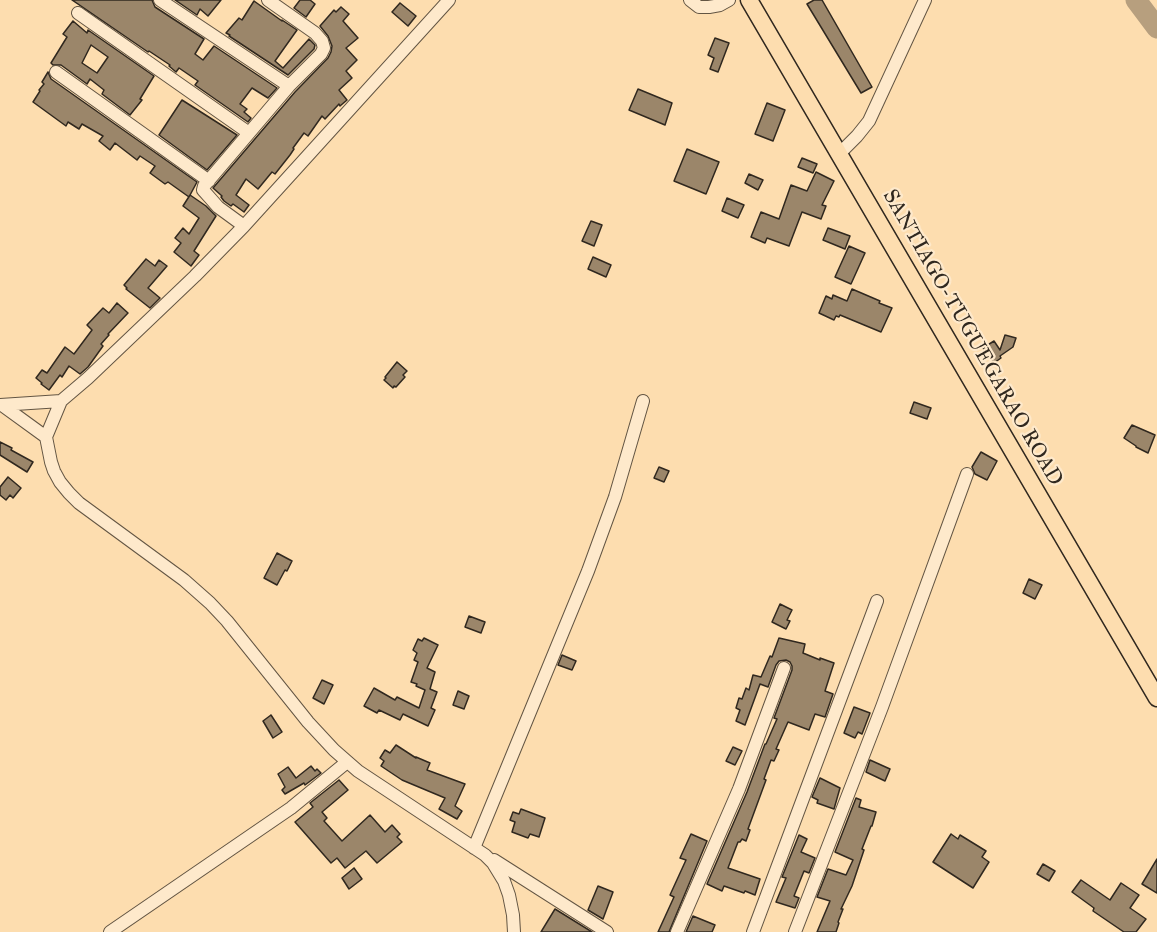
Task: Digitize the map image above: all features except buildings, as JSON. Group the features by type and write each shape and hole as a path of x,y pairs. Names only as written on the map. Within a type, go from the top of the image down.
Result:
{"highway":[{"name":"SANTIAGO-TUGUEGARAO ROAD","path":"749,0 1157,698"}],"street":[{"path":"160,0 289,86"},
{"path":"244,226 218,207 204,192 204,186 324,48 320,37 268,0"},
{"path":"449,0 244,226 195,276 61,401 45,437 54,471 69,493 79,503 184,580 210,603 308,722 347,762 480,851 608,932"},
{"path":"690,0 699,7 709,7 729,0"},
{"path":"839,154 869,121 925,0"},
{"path":"78,13 249,134"},
{"path":"56,72 209,181"},
{"path":"1,405 61,401"},
{"path":"480,851 615,497 643,401"},
{"path":"1,405 45,437"},
{"path":"795,932 882,707 967,474"},
{"path":"753,932 877,601"},
{"path":"677,932 739,789 784,668"},
{"path":"110,932 291,808 347,762"},
{"path":"480,851 494,863 504,881 513,915 514,932"}],"waterway":[{"path":"1136,0 1157,28"}]}
